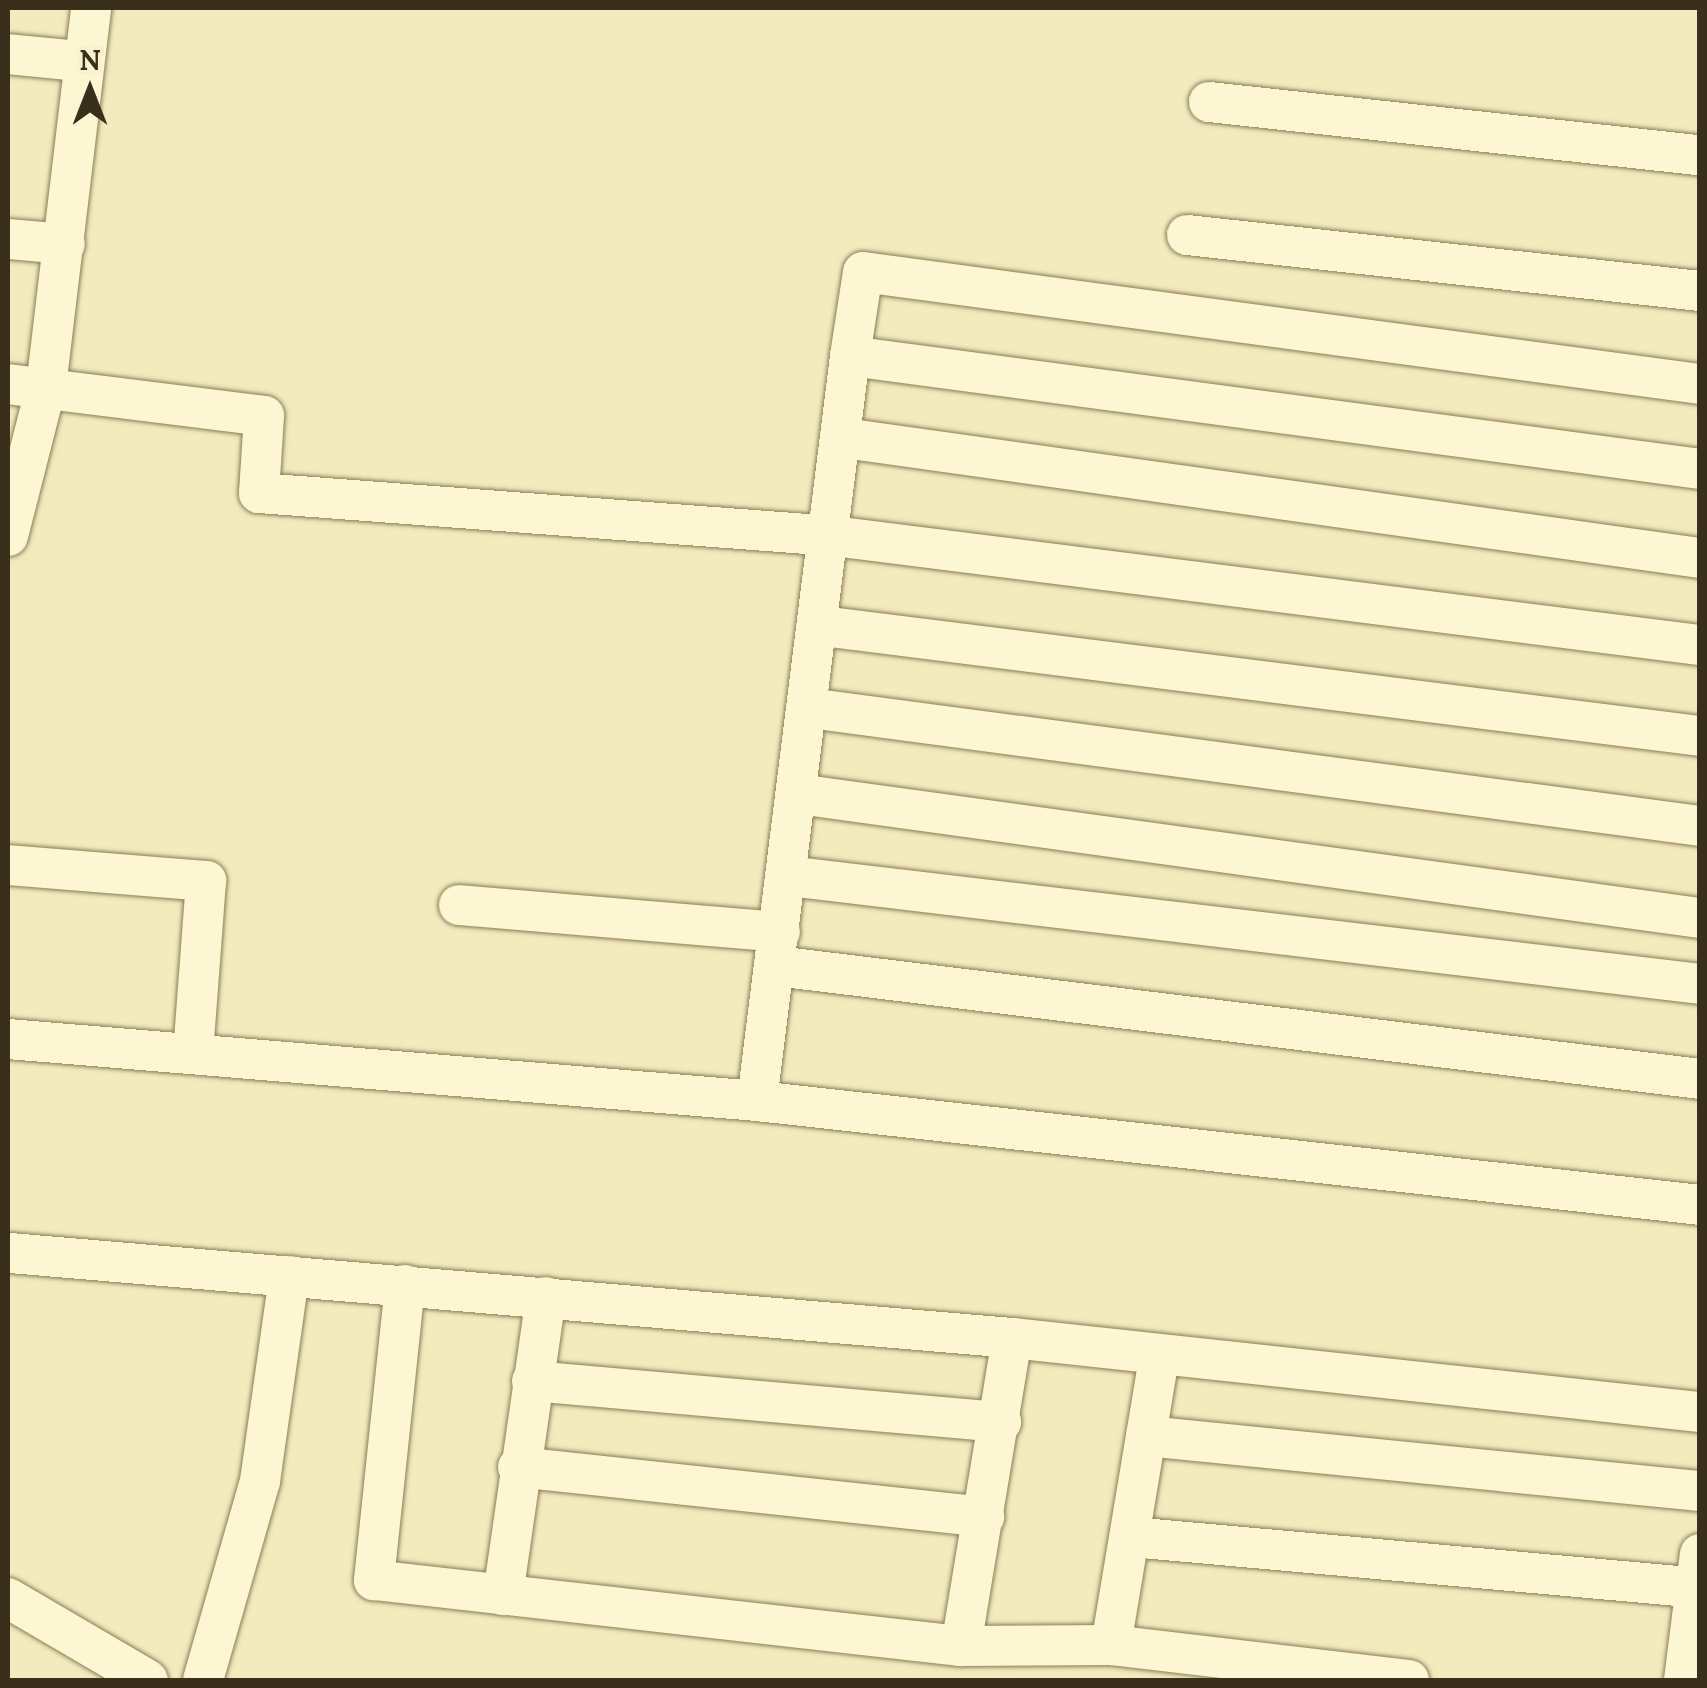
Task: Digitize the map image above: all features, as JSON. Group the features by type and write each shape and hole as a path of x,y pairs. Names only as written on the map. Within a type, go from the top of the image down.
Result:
{"street":[{"path":"8,536 27,386 65,244 80,61 91,8"},
{"path":"8,54 80,61"},
{"path":"1209,102 1700,155"},
{"path":"1187,235 1700,291"},
{"path":"8,238 65,244"},
{"path":"757,1101 822,626 850,356 863,272 1700,384"},
{"path":"850,356 1700,469"},
{"path":"27,386 264,416 258,493 833,536 1700,645"},
{"path":"844,438 1700,558"},
{"path":"822,626 1700,736"},
{"path":"810,708 1700,826"},
{"path":"798,794 1700,918"},
{"path":"8,866 206,881 193,1054"},
{"path":"788,876 1700,984"},
{"path":"459,905 1700,1080"},
{"path":"8,1039 757,1101 1700,1206"},
{"path":"10,1253 1012,1338 1158,1357 1700,1412"},
{"path":"203,1680 260,1482 289,1276"},
{"path":"405,1285 374,1580 960,1646 1110,1644 1409,1680"},
{"path":"502,1595 546,1297"},
{"path":"960,1646 1001,1422 1012,1338"},
{"path":"1110,1644 1131,1537 1158,1357"},
{"path":"532,1380 1001,1422"},
{"path":"1146,1436 1700,1491"},
{"path":"518,1467 984,1517"},
{"path":"1131,1537 1697,1576 1684,1680"},
{"path":"8,1598 148,1680"}]}
